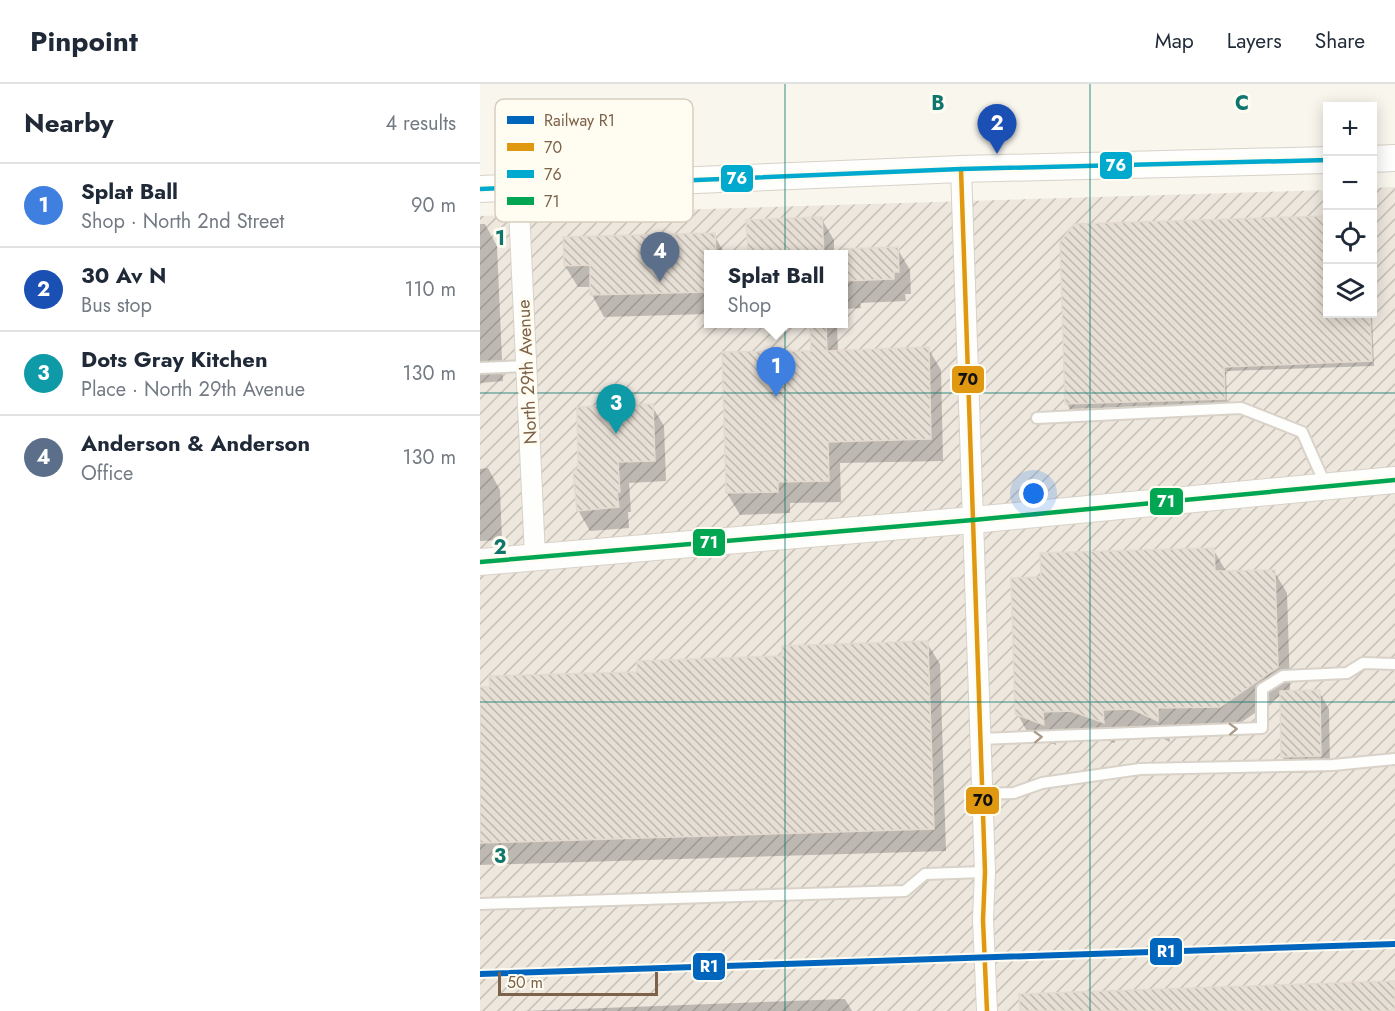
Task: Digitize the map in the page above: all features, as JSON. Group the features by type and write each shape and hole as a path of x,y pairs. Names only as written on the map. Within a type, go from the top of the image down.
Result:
{"street":[{"path":"1377,159 1395,158"},
{"path":"693,180 961,169 1323,160"},
{"path":"961,169 985,872 983,920 987,1011"},
{"path":"480,189 495,188"},
{"name":"North 29th Avenue","path":"520,222 535,557"},
{"path":"480,562 973,520 1395,480"}],"lane":[{"path":"480,368 526,366"},
{"path":"1038,418 1241,408 1302,432 1326,486"},
{"path":"980,739 1262,728 1262,689 1283,676 1347,673 1363,663 1395,664"},
{"path":"981,794 1014,793 1042,783 1140,769 1333,765 1395,759"},
{"path":"480,904 905,891 925,874 985,872"}],"shaded area":[{"path":"1395,187 1395,1011 480,1011 480,216 495,216 495,222 693,222 693,209 1323,190 1323,318 1377,318 1377,188"}],"building":[{"path":"1323,216 1323,318 1370,318 1372,361 1224,367 1225,399 1065,404 1060,242 1074,224"},
{"path":"822,217 824,250 748,250 746,220"},
{"path":"715,233 716,250 704,250 704,292 590,295 590,265 564,266 563,237"},
{"path":"898,247 899,272 894,272 894,279 848,281 848,250 843,249"},
{"path":"810,328 826,328 827,351 929,347 931,439 828,442 829,481 778,482 778,492 726,493 722,352 811,351"},
{"path":"653,404 655,461 618,462 619,507 577,511 573,472 578,467 577,407"},
{"path":"1214,548 1215,571 1275,570 1278,667 1220,707 1158,708 1158,721 1132,709 1103,710 1104,723 1071,711 1043,712 1044,725 1015,714 1011,578 1041,577 1040,553"},
{"path":"928,641 934,829 480,843 480,687 490,687 489,676 637,672 637,661 782,656 782,646"},
{"path":"1320,690 1321,756 1281,757 1280,691"},
{"path":"1395,981 1395,1011 1020,1011 1019,994"}],"rail line":[{"name":"R1","path":"480,974 1395,944"}],"transit line":[{"name":"76","path":"693,180 961,169 1323,160"},
{"name":"70","path":"961,169 985,872 983,920 987,1011"},
{"name":"76","path":"480,189 495,188"},
{"name":"71","path":"480,562 973,520 1395,480"}],"place":[{"name":"30 Av N","path":"997,154"},
{"name":"Anderson & Anderson","path":"660,282"},
{"name":"Splat Ball","path":"776,397"},
{"name":"Dots Gray Kitchen","path":"616,434"}]}
